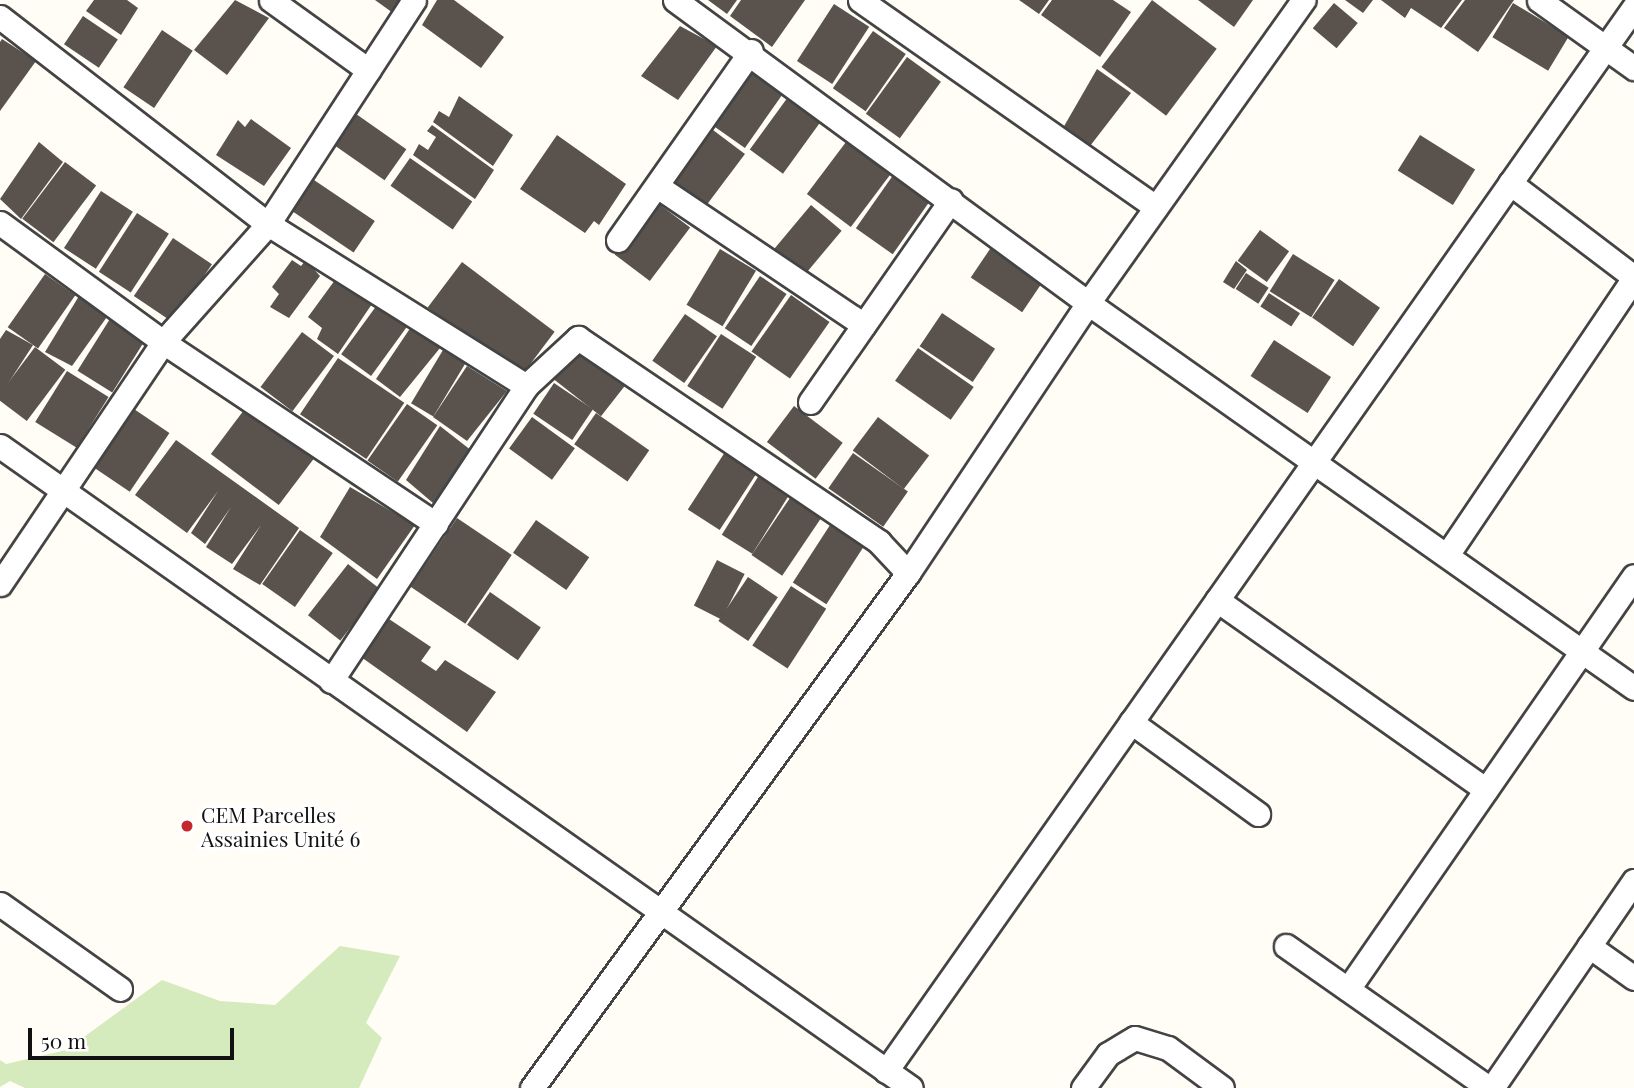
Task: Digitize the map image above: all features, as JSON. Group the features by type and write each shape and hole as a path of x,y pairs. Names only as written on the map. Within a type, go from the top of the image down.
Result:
{"street":[{"path":"271,0 368,71"},
{"path":"0,584 163,342 268,224 414,0"},
{"path":"676,0 751,51 1088,303 1634,688"},
{"path":"860,0 1156,207"},
{"path":"532,1088 658,910 908,573 1088,303 1303,0"},
{"path":"1539,0 1634,68"},
{"path":"887,1071 1634,7"},
{"path":"0,17 268,224 526,386"},
{"path":"618,240 751,51"},
{"path":"1447,555 1634,278 1510,183"},
{"path":"657,186 864,325"},
{"path":"810,402 951,200"},
{"path":"0,223 163,342 436,524"},
{"path":"331,681 526,386 578,338 879,542 908,573"},
{"path":"0,446 911,1088"},
{"path":"1348,989 1634,576"},
{"path":"1217,600 1486,790"},
{"path":"1131,722 1258,814"},
{"path":"1286,946 1490,1088 1634,881"},
{"path":"0,904 120,989"},
{"path":"1589,946 1634,978"},
{"path":"1083,1088 1108,1054 1135,1038 1168,1048 1222,1088"}],"green space":[{"path":"340,946 400,956 366,1023 382,1038 359,1088 25,1088 10,1081 0,1087 0,1060 6,1064 66,1050 162,980 220,1001 275,1005"}],"building":[{"path":"94,0 127,0 138,8 121,35 86,11"},
{"path":"235,0 269,18 227,75 194,50"},
{"path":"375,0 400,0 393,13"},
{"path":"437,0 454,0 504,37 481,68 422,25"},
{"path":"708,0 737,0 727,14"},
{"path":"741,0 805,0 772,47 730,16"},
{"path":"1019,0 1049,0 1039,14"},
{"path":"1052,0 1113,0 1131,12 1100,57 1041,15"},
{"path":"1152,0 1217,49 1166,116 1101,67"},
{"path":"1198,0 1253,0 1234,27"},
{"path":"1345,0 1373,0 1363,13"},
{"path":"1381,0 1462,0 1441,28 1411,8 1405,18"},
{"path":"1465,0 1514,0 1478,52 1444,28"},
{"path":"1334,3 1358,23 1337,48 1313,28"},
{"path":"1513,3 1569,36 1548,71 1492,37"},
{"path":"834,4 869,27 832,84 797,61"},
{"path":"83,16 118,39 99,68 64,44"},
{"path":"680,26 717,46 678,100 641,76"},
{"path":"162,30 193,51 154,108 123,87"},
{"path":"873,31 906,54 866,111 833,88"},
{"path":"2,39 36,61 0,111 0,42"},
{"path":"907,57 941,82 900,138 866,114"},
{"path":"1097,69 1131,93 1090,146 1063,128"},
{"path":"750,71 783,94 745,148 712,125"},
{"path":"459,96 513,135 493,166 433,122 439,111 449,117"},
{"path":"788,97 821,121 783,174 750,150"},
{"path":"349,109 406,149 385,180 327,140"},
{"path":"251,119 291,148 264,186 216,155 238,120 245,127"},
{"path":"432,125 494,170 475,199 413,155 419,144 428,150 436,137 427,131"},
{"path":"713,130 745,154 706,205 674,181"},
{"path":"557,135 626,184 599,225 594,221 585,233 520,189"},
{"path":"1420,135 1475,169 1453,205 1398,171"},
{"path":"849,138 893,171 851,227 807,194"},
{"path":"39,142 63,162 21,219 0,199"},
{"path":"410,158 472,202 453,229 390,186"},
{"path":"65,162 96,185 53,242 22,219"},
{"path":"896,171 933,197 893,254 856,228"},
{"path":"311,178 375,221 354,253 290,210"},
{"path":"101,191 133,212 96,269 64,248"},
{"path":"655,201 690,227 650,281 615,255"},
{"path":"811,205 842,231 805,274 774,249"},
{"path":"137,213 169,234 131,292 99,272"},
{"path":"1260,230 1289,251 1267,282 1238,261"},
{"path":"173,238 212,264 173,322 134,296"},
{"path":"992,246 1043,281 1022,312 971,278"},
{"path":"720,249 756,271 723,326 687,305"},
{"path":"1293,254 1335,280 1311,317 1270,291"},
{"path":"292,260 301,266 306,260 320,276 289,318 270,307 279,294 272,287"},
{"path":"1236,261 1247,270 1234,289 1223,282"},
{"path":"462,262 555,332 520,377 428,308"},
{"path":"1246,273 1269,288 1258,304 1236,289"},
{"path":"45,274 75,295 38,348 8,327"},
{"path":"760,276 787,294 751,346 725,328"},
{"path":"1339,279 1380,308 1353,346 1312,318"},
{"path":"335,280 372,304 338,354 317,339 322,328 308,317"},
{"path":"1269,293 1300,313 1291,327 1260,306"},
{"path":"791,295 830,322 790,378 751,352"},
{"path":"79,296 109,314 72,366 45,352"},
{"path":"377,305 407,327 371,376 341,354"},
{"path":"942,313 995,349 973,382 920,346"},
{"path":"113,314 148,336 112,393 77,371"},
{"path":"685,314 717,336 684,383 652,361"},
{"path":"411,327 440,348 400,397 376,379"},
{"path":"6,330 33,345 0,396 0,339"},
{"path":"302,332 334,356 292,411 260,387"},
{"path":"721,334 756,357 722,409 687,386"},
{"path":"1274,340 1331,377 1308,413 1251,376"},
{"path":"578,345 627,383 601,416 552,378"},
{"path":"35,347 65,370 27,421 0,401 0,393"},
{"path":"918,348 974,387 951,420 895,381"},
{"path":"443,350 465,363 433,417 411,403"},
{"path":"338,358 404,403 366,459 300,414"},
{"path":"467,366 507,391 467,441 433,417"},
{"path":"67,371 109,397 77,448 35,422"},
{"path":"554,383 593,409 572,440 533,414"},
{"path":"407,404 437,425 398,482 367,461"},
{"path":"128,405 169,433 130,492 88,464"},
{"path":"247,406 315,457 279,505 211,454"},
{"path":"794,406 843,443 816,479 767,442"},
{"path":"596,413 649,450 627,481 574,444"},
{"path":"532,417 575,448 552,480 509,449"},
{"path":"878,417 929,456 904,489 853,451"},
{"path":"440,426 472,451 433,503 406,480"},
{"path":"176,440 299,528 260,585 233,569 261,525 232,564 206,547 231,507 205,544 191,533 218,491 187,533 135,495"},
{"path":"727,449 759,470 720,530 688,509"},
{"path":"853,453 908,491 883,527 828,488"},
{"path":"761,472 792,491 752,554 722,535"},
{"path":"350,487 415,525 377,579 320,537"},
{"path":"794,492 825,513 782,576 752,555"},
{"path":"457,518 512,555 465,624 411,587"},
{"path":"536,520 589,557 566,590 513,553"},
{"path":"832,522 866,544 826,604 793,582"},
{"path":"300,530 333,553 295,607 262,584"},
{"path":"717,560 745,574 721,620 694,605"},
{"path":"348,564 380,589 340,640 308,615"},
{"path":"748,577 778,597 748,641 718,621"},
{"path":"791,586 826,609 788,668 752,646"},
{"path":"490,592 541,628 518,660 467,625"},
{"path":"386,617 431,647 421,661 436,671 445,660 496,692 467,732 361,657"}],"place":[{"name":"CEM Parcelles Assainies Unité 6","path":"187,826"}]}
